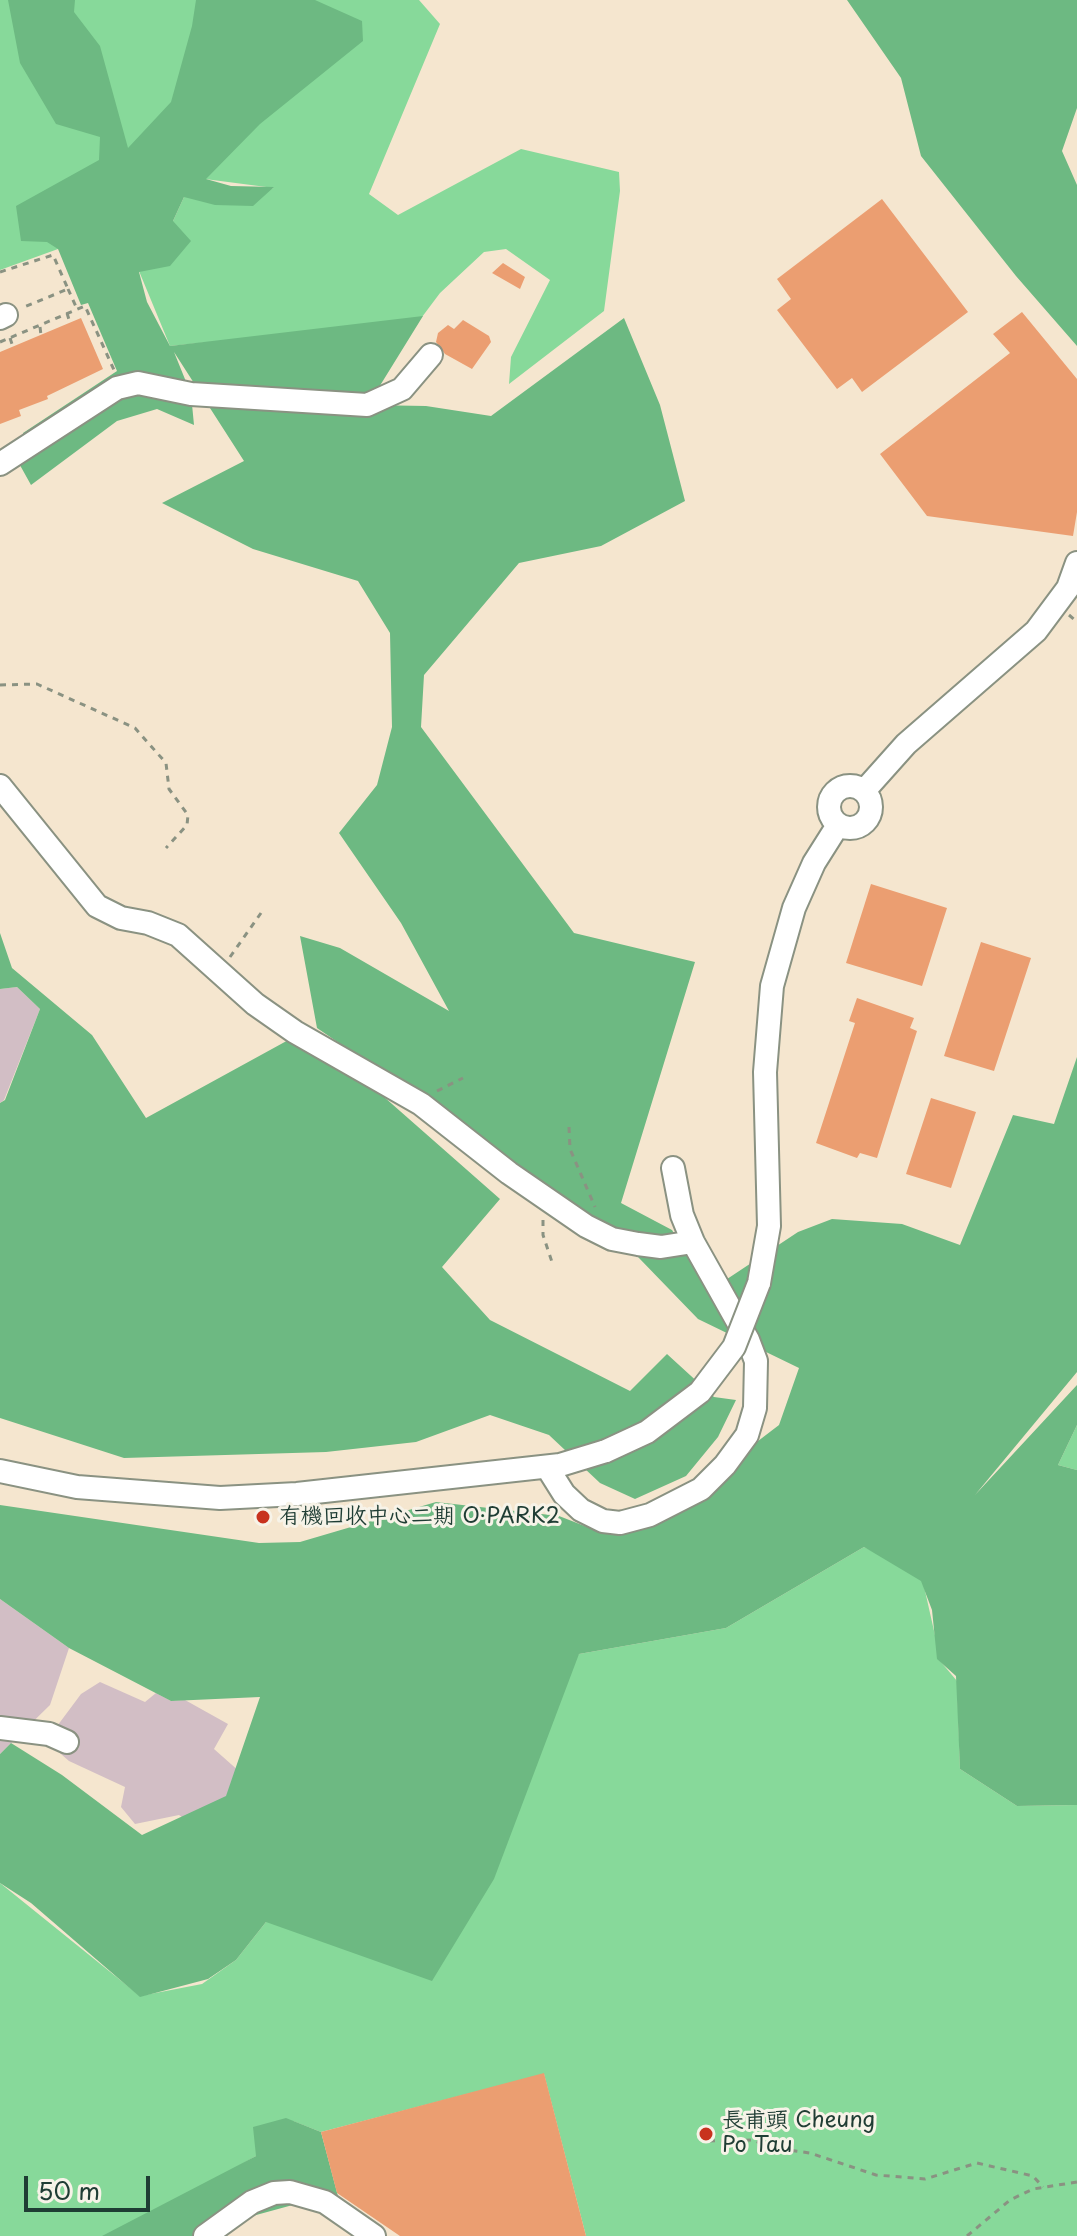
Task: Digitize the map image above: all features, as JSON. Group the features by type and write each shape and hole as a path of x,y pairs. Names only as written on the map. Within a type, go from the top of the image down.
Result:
{"street":[{"path":"0,464 117,388 127,385 138,383 191,394 367,405 402,389 431,355"},
{"path":"0,1471 77,1487 220,1498 297,1494 547,1467 606,1451 647,1432 700,1392 734,1347 759,1283 771,1195 765,1072 772,986 794,908 814,863 838,825 853,828 869,818 872,805 864,791 906,744 982,681 1049,618 1068,588 1077,563"},
{"path":"0,786 97,906 121,918 148,923 178,935 255,1004 295,1032 421,1104 552,1203 612,1239 661,1247 693,1242"},
{"path":"547,1467 564,1494 581,1510 603,1521 620,1523 650,1515 701,1489 725,1465 747,1435 755,1408 756,1361 748,1340 693,1242 682,1215 673,1168"},
{"path":"0,1728 49,1734 67,1742"},
{"path":"205,2236 252,2202 274,2193 290,2192 325,2202 374,2236"}],"path":[{"path":"0,272 53,255 77,309"},
{"path":"0,342 5,324 68,289"},
{"path":"5,324 42,323 85,306 114,370 104,377"},
{"path":"67,313 70,323"},
{"path":"41,335 39,329 42,323"},
{"path":"5,324 13,347"},
{"path":"0,685 37,684 135,728 166,763 169,789 188,815 187,825 166,848"},
{"path":"230,956 261,913"},
{"path":"442,1088 463,1078"},
{"path":"569,1127 570,1149 581,1182 612,1239"},
{"path":"552,1203 543,1218 543,1235 552,1262"},
{"path":"709,2141 752,2140 774,2148 810,2153 854,2170 925,2179 977,2163 1033,2176 1043,2187"},
{"path":"967,2236 1010,2200 1043,2187 1077,2182"}],"shaded area":[{"path":"17,987 40,1009 4,1100 0,1103 0,989"},
{"path":"0,1599 69,1648 50,1705 0,1754"},
{"path":"100,1682 145,1702 156,1693 171,1701 185,1700 228,1724 214,1749 249,1780 206,1834 179,1815 135,1824 121,1807 125,1787 69,1761 46,1741 81,1694"}],"green space":[{"path":"0,0 419,0 440,24 369,194 398,215 521,149 619,172 620,191 604,311 509,384 511,357 550,280 506,249 484,252 440,293 419,321 170,346 139,271 173,221 184,197 274,188 205,179 58,249 0,270"},
{"path":"8,0 75,0 74,12 100,46 128,148 171,102 196,0 315,0 362,21 363,41 260,124 206,179 231,186 274,187 253,206 215,205 184,197 173,221 191,241 170,266 139,272 147,302 170,346 423,316 368,405 426,406 491,416 624,318 660,405 685,501 601,546 519,563 424,675 421,727 574,933 695,962 621,1203 672,1230 709,1291 798,1232 832,1219 902,1224 960,1245 1013,1115 1054,1124 1077,1057 1077,1372 975,1495 1077,1385 1077,1425 1058,1465 1077,1470 1077,1805 1017,1806 960,1769 956,1676 937,1659 932,1610 921,1581 864,1547 726,1628 579,1654 494,1879 432,1981 266,1922 236,1960 208,1979 140,1997 31,1903 0,1883 0,1754 11,1743 62,1775 142,1835 226,1796 260,1697 171,1701 69,1648 0,1599 0,1505 259,1543 300,1542 436,1502 559,1516 600,1532 650,1525 703,1501 745,1451 779,1425 799,1368 698,1319 609,1227 317,1028 300,936 340,948 449,1011 401,923 339,833 377,785 392,727 390,633 358,581 253,549 162,503 244,461 174,352 191,394 194,425 157,409 117,421 31,485 16,458 23,447 23,433 117,371 88,303 81,305 58,249 47,242 21,241 16,206 99,160 100,137 56,124 20,63"},
{"path":"847,0 1077,0 1077,108 1062,151 1077,185 1077,346 1016,276 921,156 901,78"},
{"path":"0,933 12,968 92,1035 146,1118 292,1038 367,1082 500,1199 442,1267 490,1320 630,1391 667,1354 714,1397 736,1400 718,1437 686,1476 635,1499 600,1483 549,1435 490,1415 416,1442 326,1452 124,1458 0,1418 0,1103 5,1100 40,1009 17,987 0,989"},
{"path":"1077,1425 1077,1470 1058,1465"},
{"path":"864,1547 921,1573 941,1662 957,1681 960,1769 1017,1806 1077,1805 1077,2236 586,2236 544,2074 321,2132 293,2121 256,2156 115,2236 0,2236 0,1883 140,1996 202,1984 236,1960 266,1922 579,1654 726,1628"},
{"path":"286,2118 321,2132 339,2200 300,2203 216,2226 203,2236 102,2236 256,2156 253,2127"}],"building":[{"path":"882,199 968,312 862,392 852,378 837,389 777,310 791,299 777,279"},
{"path":"503,263 525,277 520,289 492,273"},
{"path":"1022,312 1077,379 1077,512 1073,536 927,516 880,454 1010,353 993,334"},
{"path":"81,318 103,369 47,396 48,399 19,410 21,416 0,424 0,352"},
{"path":"463,320 489,336 491,342 472,369 445,354 436,342 438,333 448,325 454,329"},
{"path":"871,884 947,908 922,986 846,963"},
{"path":"981,942 1031,958 994,1071 944,1056"},
{"path":"857,998 914,1018 910,1028 917,1031 877,1158 860,1153 857,1158 816,1143 855,1023 849,1021"},
{"path":"931,1098 976,1112 951,1188 906,1174"},
{"path":"544,2073 586,2236 400,2236 337,2193 321,2132"}],"place":[{"name":"有機回收中心二期 O·PARK2","path":"263,1517"},
{"name":"長甫頭 Cheung Po Tau","path":"706,2134"}]}
